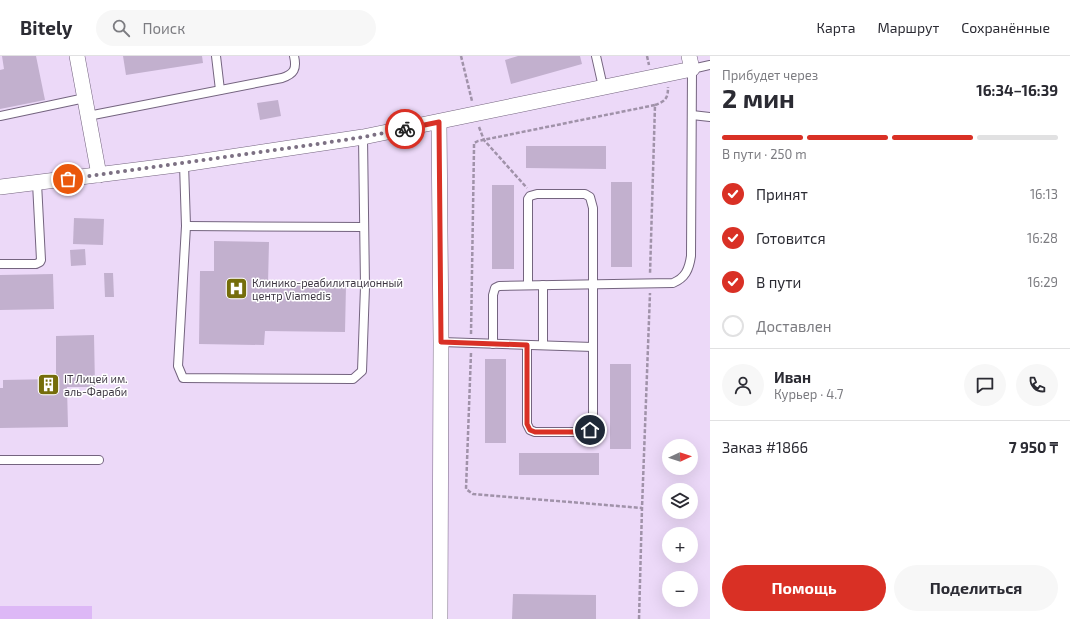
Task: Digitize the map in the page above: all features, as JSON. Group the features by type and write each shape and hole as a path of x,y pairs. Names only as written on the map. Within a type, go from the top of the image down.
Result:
{"street":[{"path":"77,56 99,175"},
{"path":"0,187 184,164 363,137 668,74 690,62"},
{"path":"439,122 441,342 440,619"}],"lane":[{"path":"216,56 220,90"},
{"path":"88,116 289,76 294,71 294,56"},
{"path":"596,56 603,87"},
{"path":"493,344 492,295 495,288 503,285 672,283 680,280 686,273 690,266 691,256 692,115 690,62 710,65"},
{"path":"0,116 85,98"},
{"path":"692,115 710,116"},
{"path":"184,164 186,226 178,366 183,378 353,379 362,371 365,287 363,137"},
{"path":"0,264 36,264 41,260 36,183"},
{"path":"527,345 527,424 530,430 535,432 584,432 590,430 592,424 593,208 590,197 585,194 533,194 528,198 528,285"},
{"path":"186,226 364,227"},
{"path":"543,285 543,345"},
{"path":"441,342 593,347"},
{"path":"0,460 99,460"}],"path":[{"path":"462,56 474,114 484,140 533,194"},
{"path":"642,508 473,494 466,489 471,343 474,143 664,102 668,97 668,74"},
{"path":"639,619 655,105"}],"shaded area":[{"path":"0,606 92,606 92,619 0,619"}],"building":[{"path":"2,56 36,56 45,100 0,109 0,70 4,69"},
{"path":"123,56 202,56 203,63 126,75"},
{"path":"518,56 580,56 582,64 511,84 505,60"},
{"path":"278,100 281,116 260,120 257,103"},
{"path":"526,146 606,146 606,169 526,168"},
{"path":"611,182 632,182 632,267 611,267"},
{"path":"492,185 514,185 514,269 492,269"},
{"path":"74,218 104,219 103,245 73,244"},
{"path":"214,241 269,242 268,284 346,285 345,332 265,331 264,345 199,344 200,271 214,271"},
{"path":"85,249 86,265 71,266 70,250"},
{"path":"104,273 113,273 114,297 105,297"},
{"path":"53,274 54,309 0,310 0,275"},
{"name":"IT Лицей им. аль-Фараби","path":"94,335 95,387 67,387 68,427 0,428 0,388 3,388 3,380 56,379 56,336"},
{"path":"485,359 506,359 506,443 485,443"},
{"path":"610,364 631,364 631,449 610,449"},
{"path":"519,453 599,453 599,475 519,475"},
{"path":"513,594 596,595 596,619 512,619"}],"way so far":[{"path":"68,179 184,164 363,137 405,129"}],"place":[{"name":"Клинико-реабилитационный центр Viamedis","path":"237,288"},
{"name":"IT Лицей им. аль-Фараби","path":"49,384"}],"route":[{"path":"405,129 439,122 441,342 527,345 527,424 530,430 532,432 584,432 590,430"}]}
